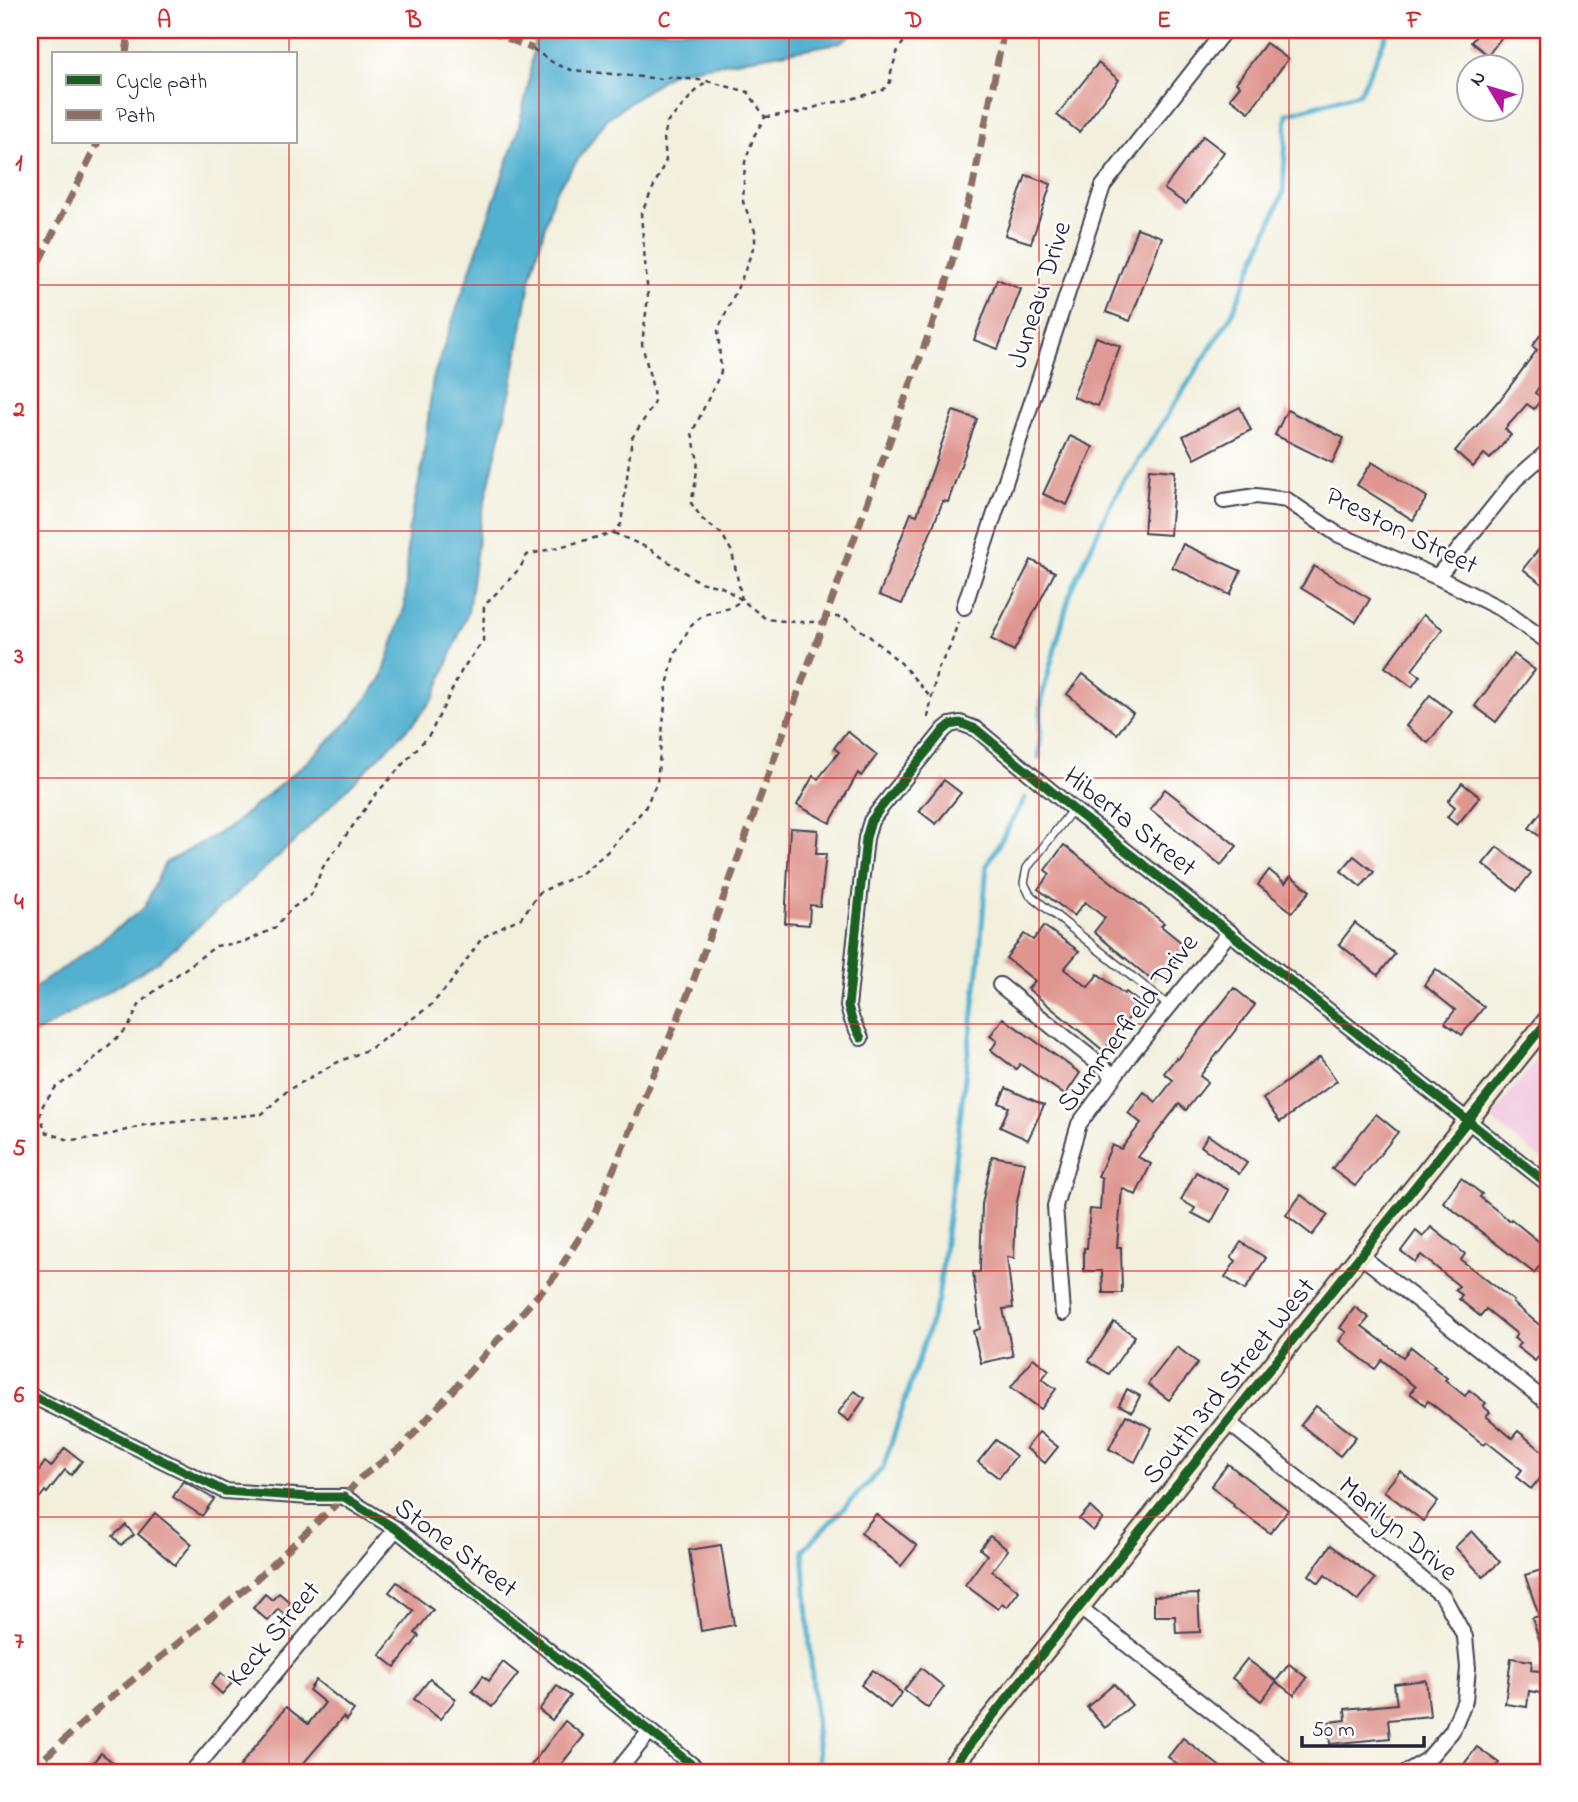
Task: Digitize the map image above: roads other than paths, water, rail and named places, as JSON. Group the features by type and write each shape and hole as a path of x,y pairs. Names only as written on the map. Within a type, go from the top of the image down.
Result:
{"street":[{"name":"Juneau Drive","path":"964,607 1103,186 1225,30"},
{"path":"1437,577 1515,480 1548,451"},
{"name":"Preston Street","path":"1224,500 1256,496 1287,500 1337,534 1437,577 1503,610 1548,642"},
{"name":"Hiberta Street","path":"861,1038 848,1006 866,838 871,821 944,730 950,725 960,723 975,729 1548,1184"},
{"name":"Summerfield Drive","path":"1063,1313 1055,1206 1079,1124 1114,1076 1230,932"},
{"path":"1000,985 1114,1076"},
{"name":"South 3rd Street West","path":"948,1772 1548,1020"},
{"path":"1361,1256 1548,1403"},
{"name":"Stone Street","path":"30,1395 224,1491 344,1497 396,1529 701,1772"},
{"name":"Marilyn Drive","path":"1228,1422 1443,1596 1465,1637 1468,1668 1465,1700 1452,1731 1427,1760 1406,1772"},
{"name":"Keck Street","path":"192,1772 396,1529"},
{"path":"1079,1607 1289,1772"},
{"path":"617,1772 650,1731"}],"lane":[{"path":"1073,808 1027,868 1024,883 1030,895 1170,1006"}],"water":[{"path":"536,30 859,30 839,43 673,72 608,118 554,193 531,277 511,390 481,518 468,612 434,698 415,721 290,846 158,962 30,1037 30,991 144,908 165,863 231,826 307,762 352,718 382,678 405,605 408,533 422,468 433,378 517,134 528,87"}],"waterway":[{"path":"1039,758 1042,696 1070,594 1110,505 1231,316 1283,193 1287,114 1360,93 1389,30"},
{"path":"819,1772 803,1550 883,1468 938,1300 979,963 987,865 1025,798"}]}
